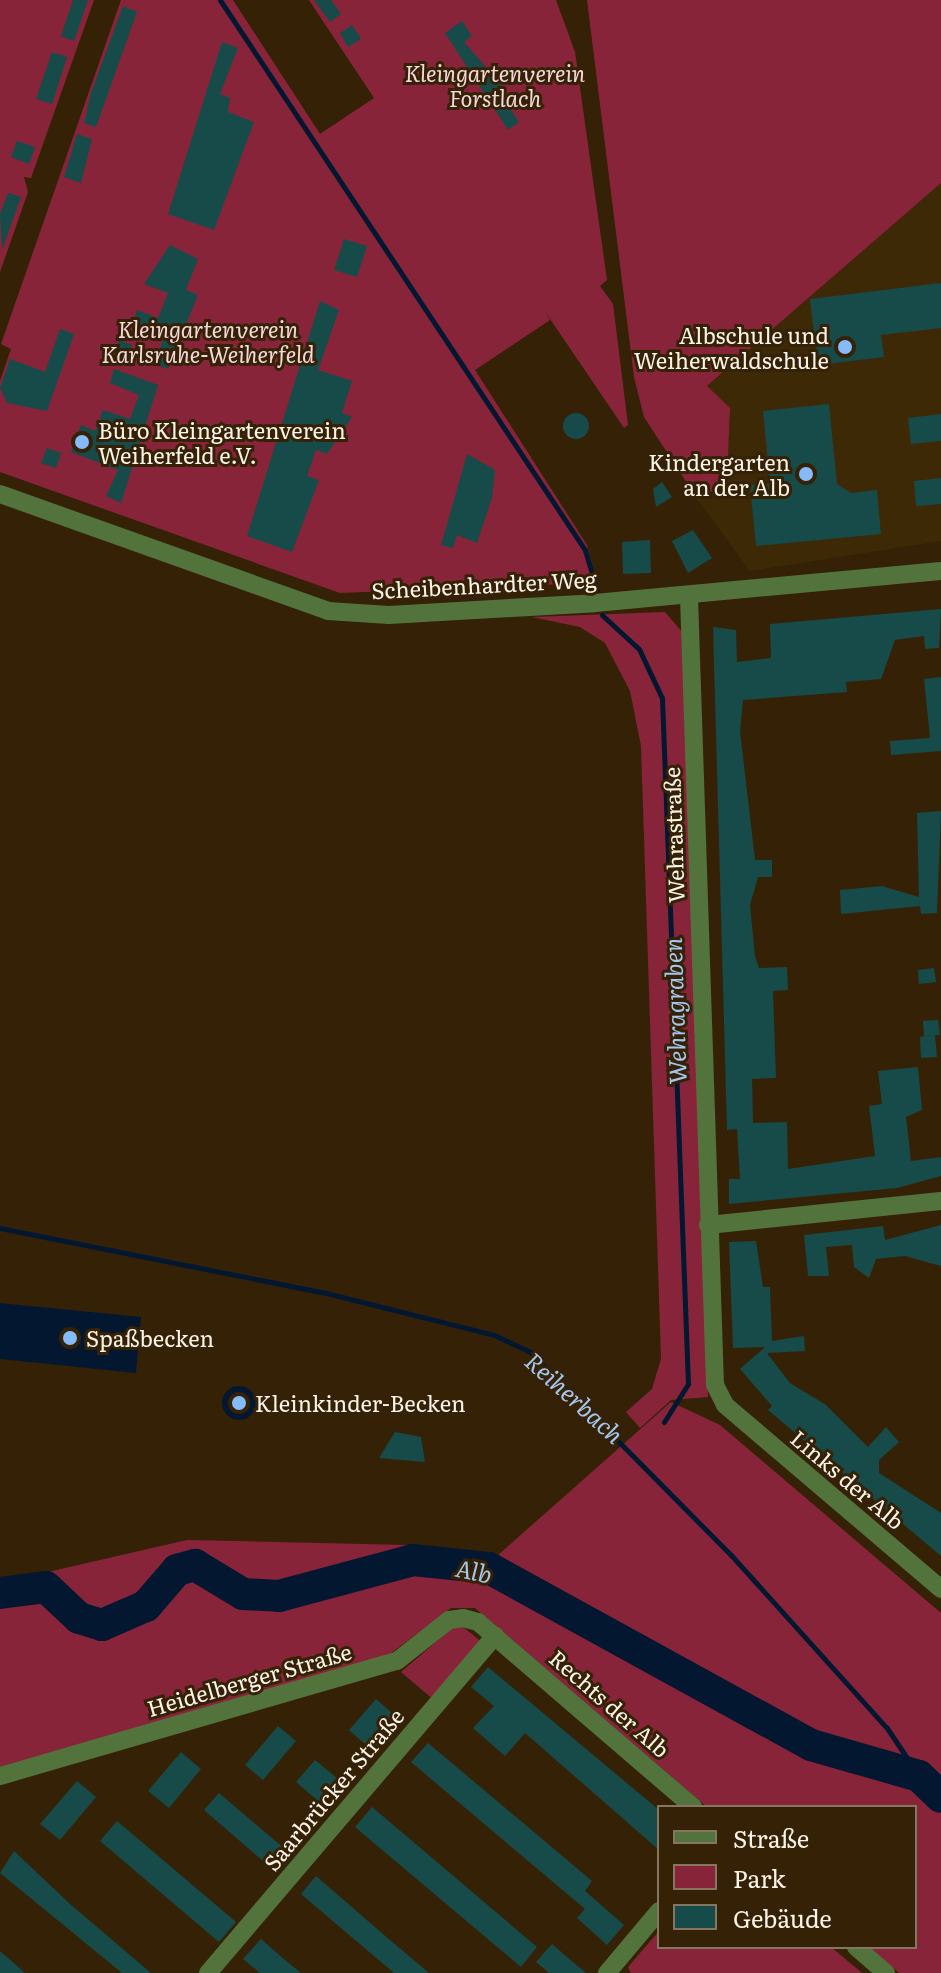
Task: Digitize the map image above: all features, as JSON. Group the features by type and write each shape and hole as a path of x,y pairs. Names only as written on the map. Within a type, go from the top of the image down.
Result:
{"street":[{"name":"Scheibenhardter Weg","path":"0,494 328,611 420,614 689,597 941,571"},
{"name":"Wehrastraße","path":"689,597 715,1385 725,1405"},
{"path":"708,1225 941,1201"},
{"name":"Links der Alb","path":"725,1405 941,1589"},
{"name":"Heidelberger Straße","path":"0,1776 397,1661 449,1620 469,1618 495,1636"},
{"name":"Rechts der Alb","path":"495,1636 691,1805"},
{"name":"Saarbrücker Straße","path":"208,1973 495,1636"},
{"path":"607,1973 657,1913"},
{"path":"858,1949 886,1973"}],"shaded area":[{"path":"941,183 941,541 750,571 698,500 727,481 730,408 707,387"}],"green space":[{"path":"0,0 94,0 31,178 24,177 28,192 0,272"},
{"name":"Kleingartenverein Karlsruhe-Weiherfeld","path":"121,0 233,0 320,134 374,98 309,0 556,0 575,52 607,280 600,286 613,304 628,425 624,428 544,310 550,320 475,370 587,545 599,589 590,583 340,593 0,472 0,381 11,349 1,344"},
{"path":"587,0 941,0 941,183 707,386 730,408 727,481 698,500 644,417 634,377"},
{"path":"665,612 683,633 708,1397 671,1400 640,1428 626,1412 652,1389 661,1359 641,746 630,691 605,643 580,627 532,617"},
{"path":"671,1402 720,1425 941,1613 941,1973 899,1973 871,1949 917,1949 917,1805 705,1805 475,1608 451,1608 386,1657 0,1767 0,1583 187,1540 405,1545 497,1556"},
{"path":"458,1623 483,1643 434,1700 401,1672"},
{"path":"657,1933 657,1949 833,1949 862,1973 631,1973 628,1967"}],"water":[{"name":"Spaßbecken","path":"0,1303 141,1317 136,1373 0,1359"},
{"name":"Kleinkinder-Becken","path":"239,1386 251,1391 256,1403 251,1415 239,1420 227,1415 222,1403 227,1391"}],"building":[{"path":"73,0 88,0 74,41 61,36"},
{"path":"314,0 331,0 341,14 330,22"},
{"path":"123,6 137,12 96,127 84,123 91,93"},
{"path":"462,21 472,36 464,42 504,88 499,92 519,122 508,130 445,33"},
{"path":"352,25 361,39 348,47 340,33"},
{"path":"222,42 238,48 220,94 230,98 228,112 254,122 214,230 168,214"},
{"path":"52,52 67,57 52,104 36,99"},
{"path":"77,134 92,139 81,183 64,177"},
{"path":"17,141 35,147 29,164 11,157"},
{"path":"8,193 21,197 2,250 0,214"},
{"path":"344,239 367,246 357,277 334,270"},
{"path":"170,245 198,259 186,290 198,295 168,369 154,364 164,337 132,325 137,310 158,318 168,293 144,284"},
{"path":"941,283 941,328 881,335 884,357 818,365 810,299"},
{"path":"320,301 339,310 318,370 352,381 342,413 352,417 327,454 316,450 307,476 319,480 292,552 247,536"},
{"path":"60,329 74,334 47,411 7,403 0,388 10,359 45,372"},
{"path":"119,340 132,345 127,359 114,354"},
{"path":"114,369 158,385 121,503 106,496 118,470 71,452 81,425 95,431 103,410 130,419 139,395 110,383"},
{"path":"829,404 837,484 851,493 877,490 881,534 756,546 750,485 770,483 763,411"},
{"path":"576,413 585,417 589,426 585,435 576,439 567,435 563,426 567,417"},
{"path":"941,414 941,441 911,444 908,418"},
{"path":"47,448 61,453 56,468 41,463"},
{"path":"467,454 495,470 492,498 477,543 457,535 453,548 441,545"},
{"path":"941,478 941,504 916,506 914,481"},
{"path":"662,482 672,497 656,507 653,489"},
{"path":"693,530 712,558 688,573 672,541"},
{"path":"650,540 651,573 623,574 622,542"},
{"path":"941,609 939,648 925,649 924,636 895,640 881,679 846,682 847,692 743,700 740,731 755,860 772,860 772,877 758,877 750,905 755,956 759,968 787,967 788,990 773,991 776,1078 752,1079 753,1123 787,1122 788,1169 875,1156 869,1106 882,1104 878,1071 918,1067 922,1110 906,1117 911,1161 941,1157 941,1176 897,1188 729,1204 729,1179 740,1179 737,1129 727,1130 713,627 736,630 737,662 771,658 770,624"},
{"path":"941,677 941,751 891,755 890,741 930,738 924,679"},
{"path":"941,811 937,913 921,914 920,906 841,914 840,890 882,886 919,897 917,813"},
{"path":"934,968 936,982 919,984 918,970"},
{"path":"938,1020 940,1035 924,1036 923,1021"},
{"path":"935,1035 937,1057 921,1058 920,1037"},
{"path":"941,1225 941,1266 905,1256 876,1259 869,1278 854,1267 852,1245 826,1247 829,1276 808,1276 804,1235 883,1226 885,1240"},
{"path":"756,1241 763,1287 770,1287 772,1341 804,1336 805,1351 767,1353 790,1383 826,1405 868,1447 886,1427 899,1442 879,1460 879,1473 941,1513 941,1556 768,1410 772,1406 740,1369 765,1347 733,1348 729,1242"},
{"path":"395,1432 421,1437 425,1462 379,1458"},
{"path":"488,1667 657,1808 657,1848 525,1733 505,1756 473,1728 494,1706 471,1687"},
{"path":"376,1699 399,1719 373,1751 349,1730"},
{"path":"278,1726 296,1741 263,1780 245,1765"},
{"path":"428,1743 592,1881 585,1891 624,1925 607,1945 577,1918 585,1909 411,1762"},
{"path":"181,1752 201,1769 169,1808 148,1791"},
{"path":"315,1760 349,1788 330,1811 296,1782"},
{"path":"77,1781 96,1797 60,1840 40,1824"},
{"path":"219,1793 292,1855 277,1873 204,1810"},
{"path":"372,1807 537,1947 521,1967 355,1827"},
{"path":"117,1821 236,1922 219,1942 100,1841"},
{"path":"14,1851 151,1973 122,1973 0,1873"},
{"path":"316,1876 429,1973 394,1973 301,1894"},
{"path":"261,1939 301,1973 260,1973 243,1959"},
{"path":"552,1944 586,1973 549,1973 536,1962"},
{"path":"0,1951 25,1973 0,1973"}],"waterway":[{"path":"220,0 585,550 597,590"},
{"name":"Wehragraben","path":"602,615 639,649 662,698 688,1384 664,1422"},
{"name":"Reiherbach","path":"0,1228 326,1293 494,1335 530,1352 731,1555 887,1728 919,1776"},
{"name":"Alb","path":"0,1593 46,1587 79,1618 102,1625 146,1606 177,1570 195,1565 243,1594 279,1596 413,1560 489,1568 811,1745 919,1776 941,1797"}],"place":[{"name":"Albschule und Weiherwaldschule","path":"845,347"},
{"name":"Büro Kleingartenverein Weiherfeld e.V.","path":"82,442"},
{"name":"Kindergarten an der Alb","path":"806,474"},
{"name":"Spaßbecken","path":"70,1338"},
{"name":"Kleinkinder-Becken","path":"239,1403"}],"park label":[{"name":"Kleingartenverein Forstlach","path":"495,84"}]}
